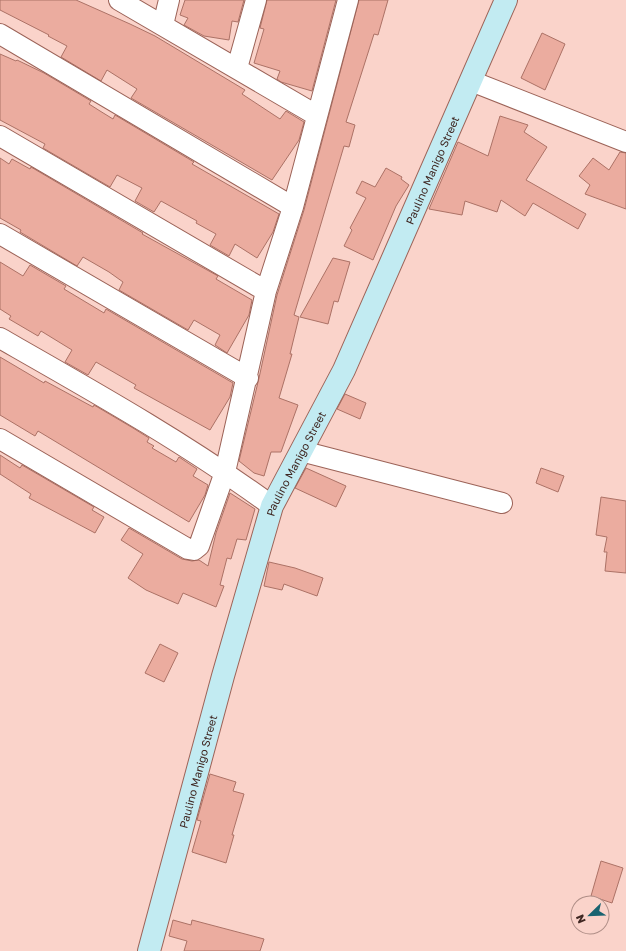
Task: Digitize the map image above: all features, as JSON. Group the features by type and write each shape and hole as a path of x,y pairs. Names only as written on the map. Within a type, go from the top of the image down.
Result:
{"street":[{"path":"119,0 316,115"},
{"path":"163,25 169,0"},
{"path":"237,68 256,0"},
{"path":"0,439 192,550 199,546 225,472 248,378 266,291 293,207 316,115 348,0"},
{"name":"Paulino Manigo Street","path":"149,951 225,668 272,506 344,370 506,0"},
{"path":"0,34 293,207"},
{"path":"471,81 626,142"},
{"path":"0,136 266,291"},
{"path":"0,234 248,378"},
{"path":"0,338 144,420 225,472 272,506"},
{"path":"301,450 502,503"}],"building":[{"path":"0,0 76,0 130,24 155,36 245,90 242,94 280,119 286,111 304,122 299,140 272,180 131,98 137,89 107,70 101,81 61,57 67,46 0,10"},
{"path":"185,0 244,0 238,22 232,21 229,40 204,36 184,25 188,18 180,15"},
{"path":"267,0 336,0 312,91 281,82 277,79 280,71 254,63 264,29 260,28"},
{"path":"359,0 388,0 378,35 374,34 346,122 355,125 349,147 344,146 294,315 299,317 290,354 292,354 279,398 298,405 281,452 271,452 264,476 254,473 239,461 277,295 304,210"},
{"path":"542,33 565,44 545,90 521,78"},
{"path":"0,54 16,61 17,60 44,73 91,101 89,104 113,119 115,115 194,162 192,164 279,214 273,232 257,258 235,244 229,256 210,245 216,234 196,223 197,221 161,201 154,212 135,201 142,188 117,175 110,187 43,148 45,144 0,120"},
{"path":"500,116 528,125 524,132 547,147 526,180 586,214 578,229 533,203 525,216 501,200 497,212 465,201 462,215 429,209 458,142 488,156"},
{"path":"620,152 626,153 626,209 585,194 590,185 579,176 593,158 609,170"},
{"path":"0,158 9,164 12,159 30,169 31,167 143,233 142,234 218,276 216,279 252,300 249,315 227,353 215,345 220,335 194,320 188,330 119,290 123,282 109,272 83,257 77,266 20,232 21,230 0,218"},
{"path":"386,168 402,177 401,179 409,185 396,206 373,260 344,246 352,230 350,228 366,198 356,193 362,181 375,187"},
{"path":"333,258 350,262 338,302 334,301 328,324 300,317"},
{"path":"0,262 23,276 30,265 66,286 64,289 104,313 106,309 233,383 230,397 210,430 134,388 136,385 96,362 88,375 65,362 72,350 41,331 38,336 9,319 11,316 0,309"},
{"path":"0,357 44,383 45,381 93,407 94,405 149,438 147,442 154,446 152,448 176,462 179,457 197,469 193,476 208,485 205,495 189,522 38,431 35,436 0,415"},
{"path":"345,394 366,403 360,419 337,409"},
{"path":"0,455 20,468 22,465 94,507 92,510 104,517 95,533 29,498 31,494 0,474"},
{"path":"306,468 346,486 336,507 295,488"},
{"path":"541,468 564,476 558,492 536,483"},
{"path":"230,493 255,509 246,540 237,539 231,559 227,558 220,585 224,586 216,607 183,593 178,604 146,590 128,578 143,554 121,540 129,528 182,559 192,561 199,560 208,566 216,533"},
{"path":"601,497 626,501 626,573 605,571 607,552 604,552 607,537 596,535"},
{"path":"269,562 295,568 323,578 317,596 284,584 282,590 264,586"},
{"path":"160,644 178,653 164,682 145,673"},
{"path":"210,774 236,782 233,791 244,794 232,835 234,835 226,863 192,852 201,821 197,820"},
{"path":"601,861 623,868 612,903 610,902 610,895 591,895"},
{"path":"173,920 191,925 192,920 264,939 260,951 184,951 187,941 169,936"}]}
